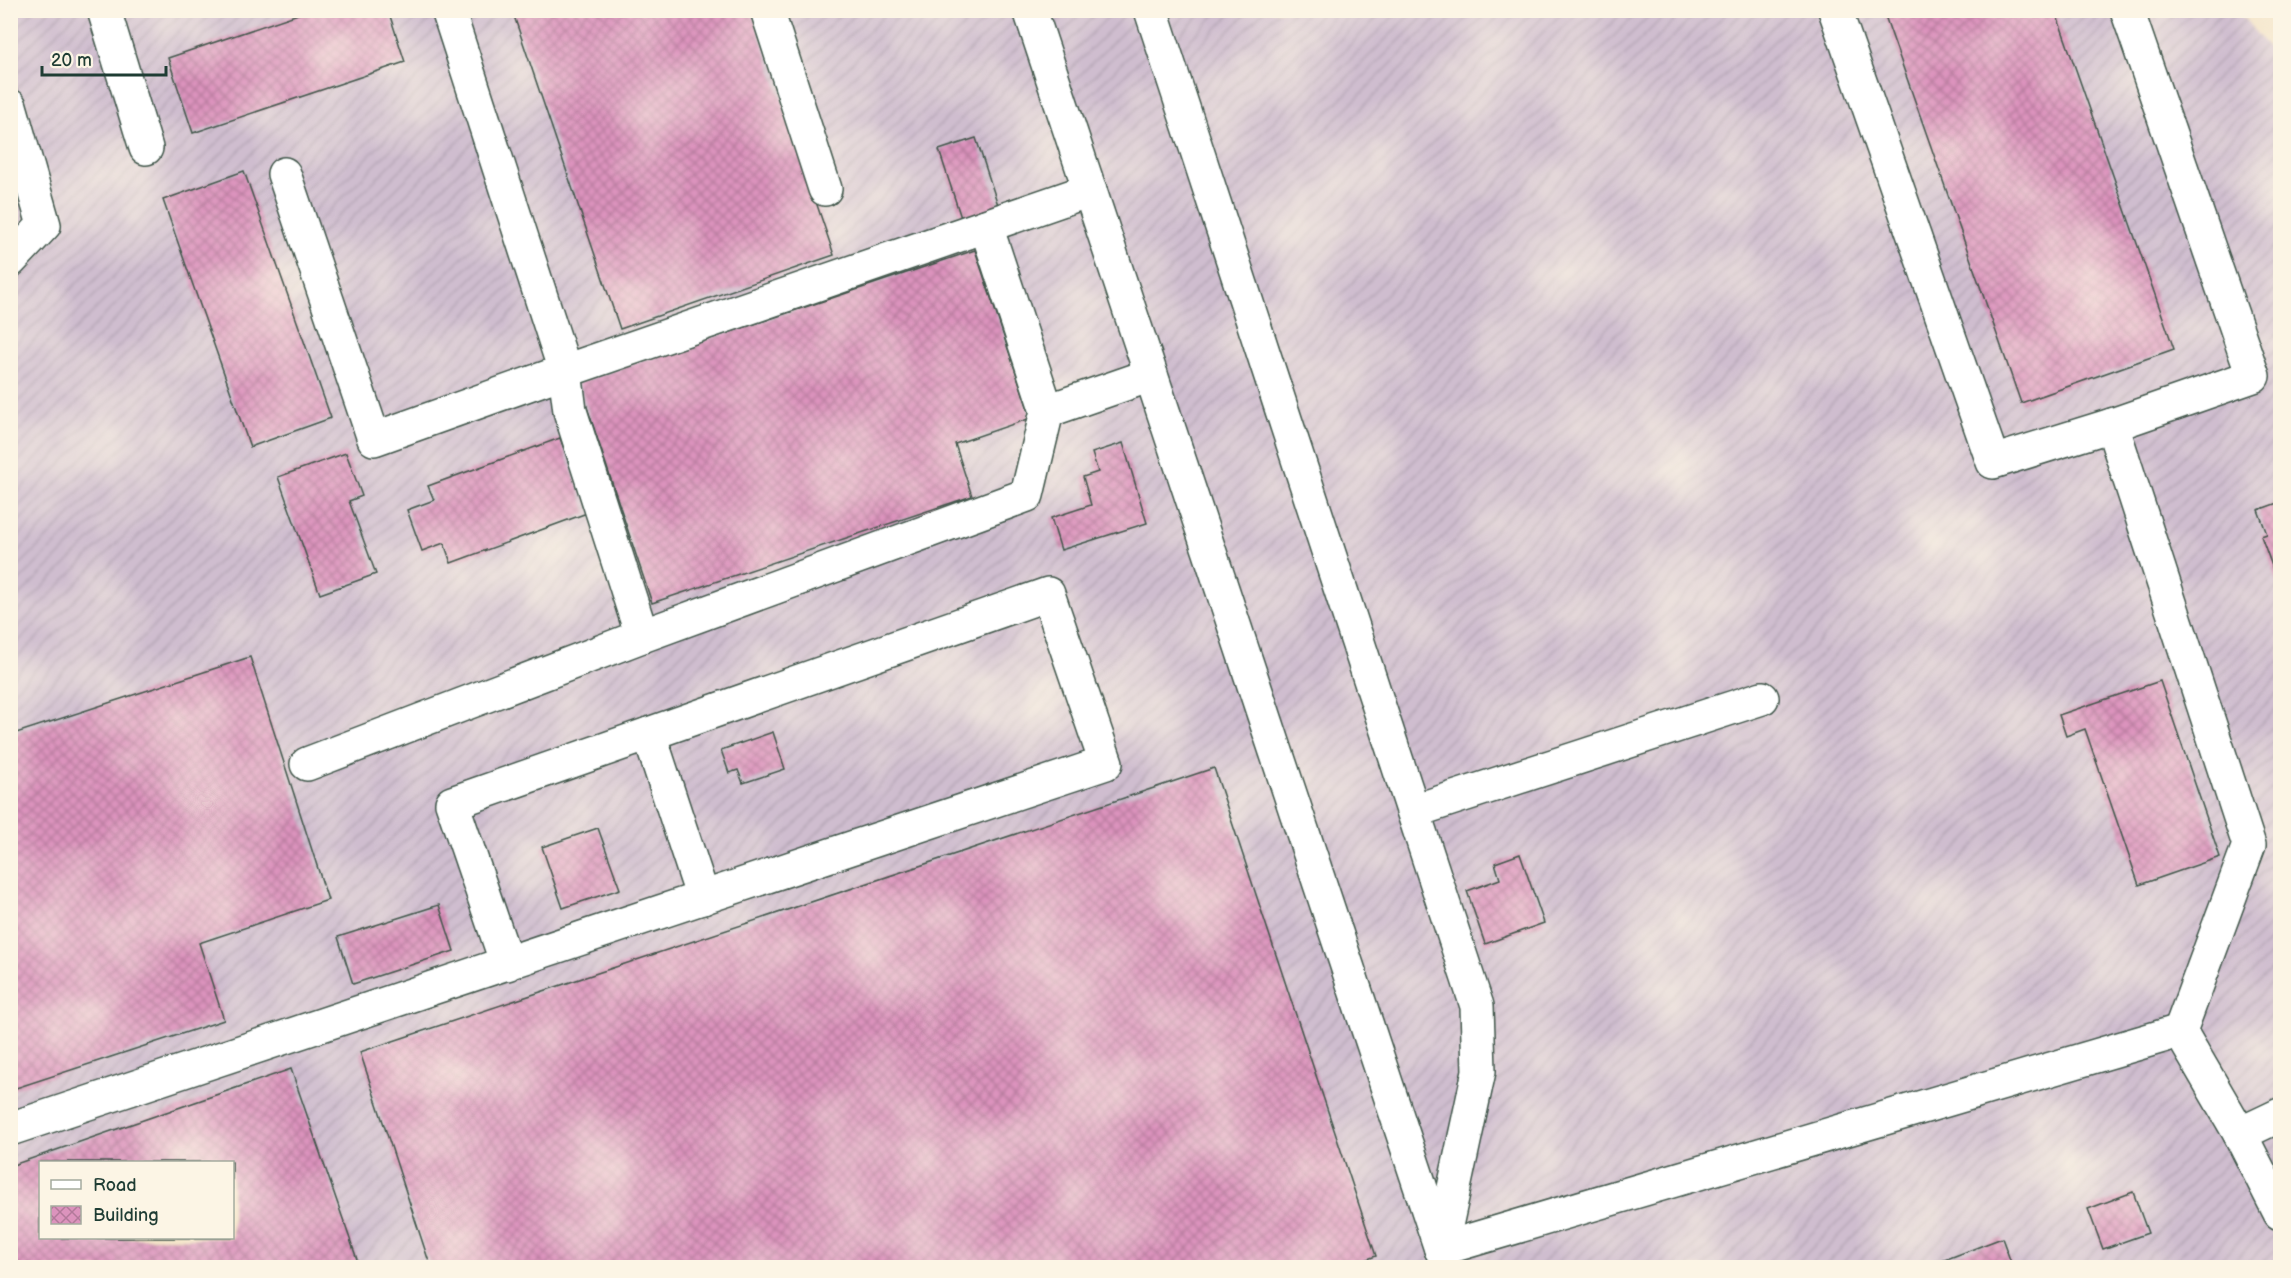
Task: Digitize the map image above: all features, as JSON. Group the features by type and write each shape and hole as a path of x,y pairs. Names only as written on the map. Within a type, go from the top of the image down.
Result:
{"lane":[{"path":"104,10 146,148"},
{"path":"448,10 565,371 570,411 642,636"},
{"path":"767,10 825,189"},
{"path":"1030,10 1443,1258"},
{"path":"1151,10 1477,1006 1479,1071 1443,1258"},
{"path":"1835,10 1993,462 2112,425 2253,376 2127,10"},
{"path":"10,106 44,225 10,261"},
{"path":"284,174 374,439 1090,190"},
{"path":"307,764 642,636 1027,495 1047,411 986,226"},
{"path":"1047,411 1151,375"},
{"path":"2112,425 2249,845 2180,1031"},
{"path":"10,1129 507,964 1106,762 1048,594 452,803 507,964"},
{"path":"1414,811 1761,698"},
{"path":"649,734 703,898"},
{"path":"1443,1258 2180,1031"},
{"path":"2180,1031 2240,1134 2280,1213"},
{"path":"2240,1134 2280,1115"}],"shaded area":[{"path":"10,11 2238,11 2280,62 2280,1267 11,1267"}],"building":[{"path":"310,10 388,10 405,62 193,133 168,58"},
{"path":"512,10 751,10 834,255 620,329"},
{"path":"1883,10 2055,10 2174,349 2021,403"},
{"path":"976,138 1000,211 963,224 939,150"},
{"path":"244,171 331,418 250,447 163,200"},
{"path":"975,250 1031,418 955,444 972,496 652,603 579,383"},
{"path":"560,438 587,513 451,563 444,543 422,551 407,510 434,500 428,486"},
{"path":"1123,443 1147,523 1061,550 1051,518 1091,505 1083,477 1098,472 1092,453"},
{"path":"346,453 362,496 349,501 376,574 320,594 278,477"},
{"path":"2280,502 2280,588 2261,536 2267,534 2258,510"},
{"path":"250,657 328,900 199,943 224,1020 10,1090 10,735"},
{"path":"2160,681 2220,857 2139,885 2085,729 2066,736 2059,715"},
{"path":"773,732 785,769 743,783 738,770 729,773 721,750"},
{"path":"1214,768 1376,1256 1342,1268 431,1268 360,1052"},
{"path":"598,828 620,889 563,908 542,847"},
{"path":"1520,854 1544,923 1485,944 1467,891 1500,879 1495,863"},
{"path":"439,905 454,951 353,984 338,937"},
{"path":"291,1069 360,1268 10,1268 10,1166"},
{"path":"2133,1192 2148,1233 2103,1249 2088,1209"},
{"path":"2002,1238 2013,1268 1926,1268 1926,1267"}]}
